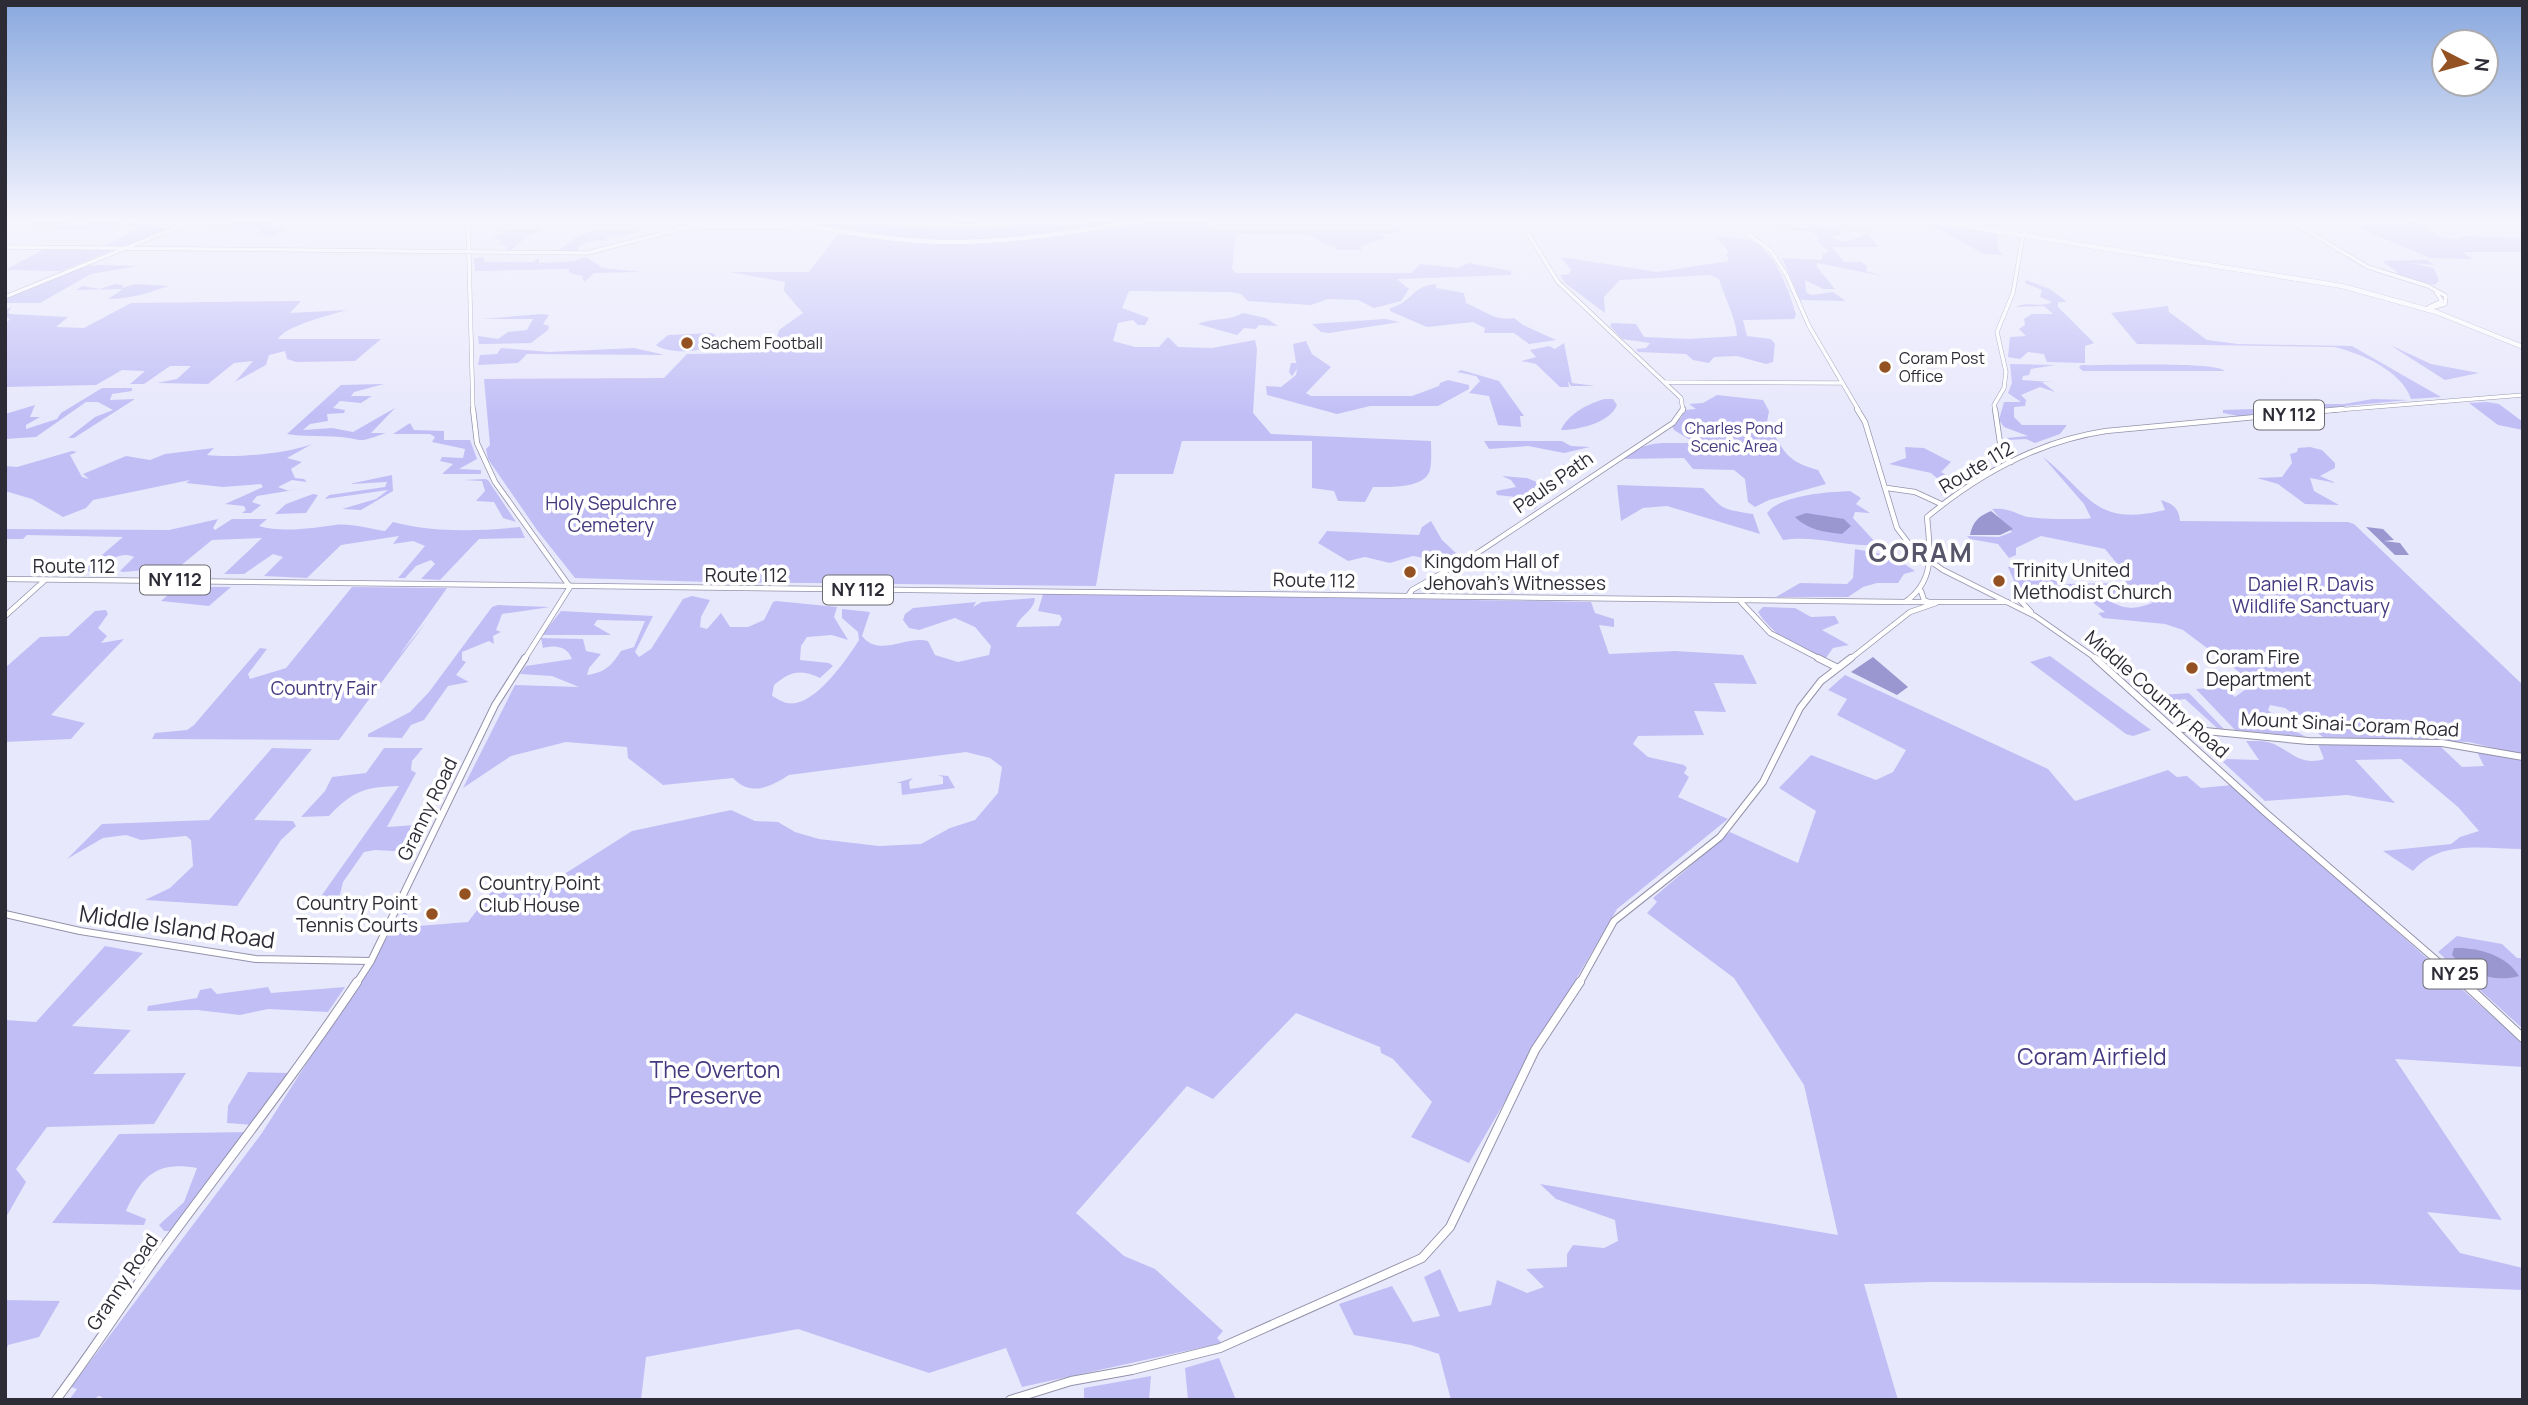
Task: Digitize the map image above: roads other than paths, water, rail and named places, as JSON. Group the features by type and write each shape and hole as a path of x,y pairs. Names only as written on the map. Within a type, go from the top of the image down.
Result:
{"highway":[{"path":"2338,285 2431,308 2523,345"}],"main road":[{"path":"5,297 36,285"},
{"path":"469,285 471,392 477,443 495,482 570,587"},
{"path":"1561,285 1594,313 1616,340 1665,382 1842,383"},
{"name":"Middle Country Road","path":"1789,285 1809,326 1867,427 1897,528 1913,549 1931,563 2033,615 2104,664 2316,858 2452,972 2523,1038"},
{"path":"2011,462 2002,456 1996,434 1994,405 2006,380 1997,332 2015,285"},
{"path":"2421,285 2440,291 2448,301 2431,308"},
{"name":"Pauls Path","path":"1408,596 1412,590 1465,561 1597,469 1673,423 1683,413 1684,404 1665,382"},
{"name":"Route 112","path":"1921,591 1931,563 1927,517 1941,504 2034,449 2084,435 2523,395"},
{"path":"1887,488 1918,493 1941,504"},
{"name":"Route 112","path":"5,579 1741,602 2009,602"},
{"path":"5,616 46,580"},
{"name":"Granny Road","path":"56,1400 113,1324 159,1254 302,1065 371,961 495,705 570,587"},
{"path":"1905,602 1921,591 1924,600 1933,603"},
{"path":"2018,598 2033,615"},
{"path":"1741,602 1770,633 1838,668"},
{"path":"1010,1400 1071,1381 1132,1370 1220,1348 1423,1258 1450,1227 1520,1079 1536,1050 1567,1006 1614,921 1720,836 1763,782 1800,708 1821,681 1910,612 1933,603"},
{"name":"Mount Sinai-Coram Road","path":"2174,728 2308,741 2442,743 2523,757"},
{"name":"Middle Island Road","path":"5,914 62,928 256,959 371,961"}],"place":[{"name":"Sachem Football","path":"687,343"},
{"name":"Coram Post Office","path":"1885,367"},
{"name":"Kingdom Hall of Jehovah’s Witnesses","path":"1410,572"},
{"name":"Trinity United Methodist Church","path":"1999,581"},
{"name":"Coram Fire Department","path":"2192,668"},
{"name":"Country Point Club House","path":"465,894"},
{"name":"Country Point Tennis Courts","path":"432,914"}],"district":[{"name":"CORAM","path":"1921,553"}],"park label":[{"name":"Charles Pond Scenic Area","path":"1734,437"},
{"name":"Holy Sepulchre Cemetery","path":"611,514"},
{"name":"Daniel R. Davis Wildlife Sanctuary","path":"2311,595"},
{"name":"Country Fair","path":"324,688"},
{"name":"Coram Airfield","path":"2092,1057"},
{"name":"The Overton Preserve","path":"715,1083"}]}
